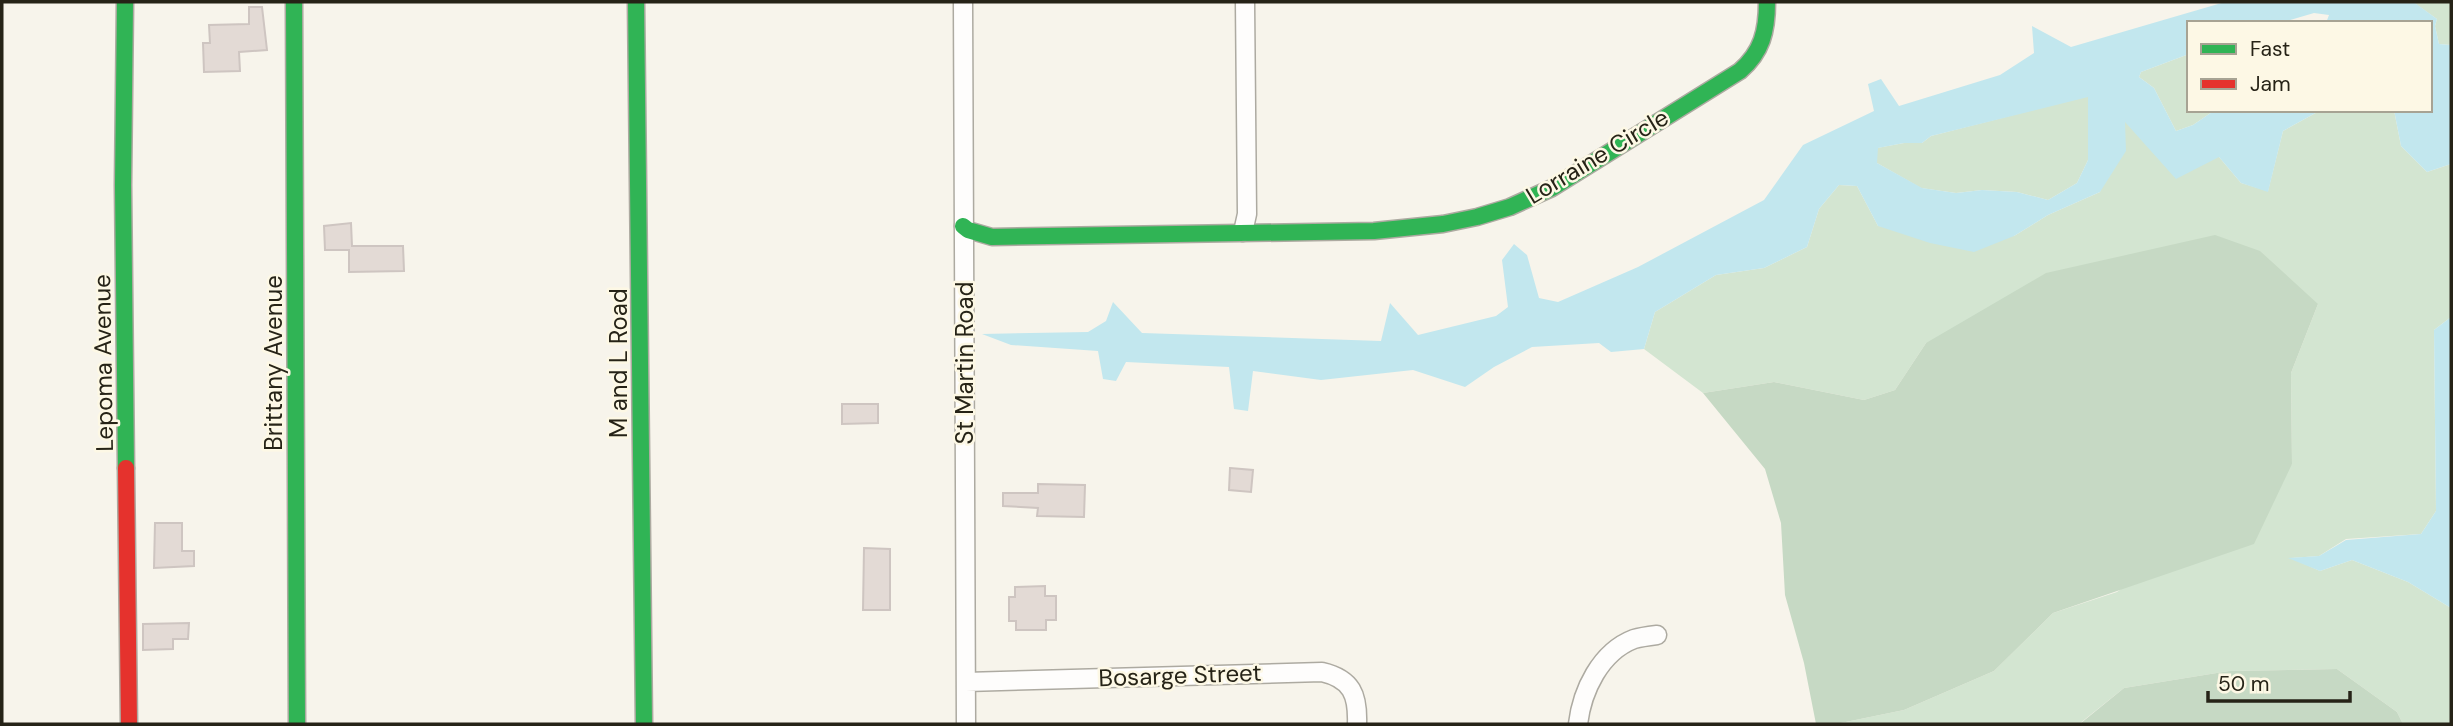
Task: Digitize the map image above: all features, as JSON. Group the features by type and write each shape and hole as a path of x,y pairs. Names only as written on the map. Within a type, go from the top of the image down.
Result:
{"street":[{"name":"Lepoma Avenue","path":"125,2 123,185 129,724"},
{"name":"Brittany Avenue","path":"294,2 298,724"},
{"name":"M and L Road","path":"636,2 644,724"},
{"name":"St Martin Road","path":"963,2 966,724"},
{"path":"1243,232 1247,215 1245,2"},
{"name":"Lorraine Circle","path":"963,226 992,237 1374,231 1431,226 1475,218 1511,207 1557,185 1720,84 1749,62 1757,52 1765,36 1767,2"},
{"path":"1578,724 1587,687 1601,664 1621,646 1636,639 1657,635"},
{"name":"Bosarge Street","path":"966,682 1322,672 1345,681 1353,691 1358,709 1357,724"}],"green space":[{"path":"2413,2 2451,2 2451,45 2439,44 2435,26 2437,19"},
{"path":"2187,55 2187,112 2212,112 2193,125 2176,131 2154,88 2139,77 2141,72"},
{"path":"2088,96 2088,160 2077,183 2048,200 2017,192 1982,190 1956,193 1921,188 1877,163 1877,148 1922,143 1931,136"},
{"path":"2317,112 2394,112 2401,146 2427,172 2451,164 2451,317 2434,330 2436,511 2421,534 2346,539 2319,556 2291,558 2320,571 2352,560 2408,582 2451,608 2451,724 2403,724 2397,712 2337,669 2229,671 2124,688 2079,724 1836,724 1904,710 1994,671 2053,613 2117,592 2292,464 2291,373 2318,304 1926,343 1895,390 1864,400 1774,382 1703,393 1644,349 1655,312 1716,275 1764,268 1807,247 1819,209 1839,185 1857,186 1878,226 2014,236 2048,215 2100,192 2124,121 2219,157 2241,183 2268,191 2283,131"},
{"path":"2215,235 2260,251 2318,304 2291,373 2292,464 2254,544 2053,613 1994,671 1904,710 1836,724 1816,724 1804,663 1785,595 1781,523 1765,469 1703,393 1774,382 1864,400 1895,390 1926,343 2046,273"},
{"path":"2337,669 2397,712 2403,724 2081,723 2124,688 2229,671"}],"water":[{"path":"2225,2 2415,3 2437,19 2435,26 2439,44 2451,45 2451,164 2427,172 2401,146 2394,112 2432,112 2432,21 2327,21 2329,15 2314,13 2287,21 2187,21 2187,55 2141,72 2139,77 2154,88 2176,131 2193,125 2212,112 2317,112 2283,131 2268,192 2241,183 2219,157 2176,179 2125,122 2126,151 2100,192 2048,215 2014,236 1974,252 1930,243 1878,226 1857,186 1839,185 1819,209 1807,247 1764,268 1716,275 1655,312 1644,349 1611,352 1599,343 1532,347 1494,367 1465,387 1413,370 1321,380 1253,371 1248,411 1234,409 1229,367 1126,362 1116,381 1103,379 1098,351 1011,345 982,334 1088,332 1106,321 1113,302 1142,333 1381,341 1390,303 1418,335 1496,316 1508,307 1502,260 1514,244 1527,255 1539,298 1558,302 1638,267 1764,200 1803,145 1874,111 1868,84 1881,79 1899,106 2000,75 2034,53 2032,26 2071,47","holes":["2088,97 2088,160 2077,183 2048,200 2017,192 1982,190 1956,193 1922,188 1877,163 1878,148 1922,143 1931,136"]},
{"path":"2451,317 2451,608 2408,582 2352,560 2320,571 2288,558 2319,556 2346,540 2421,534 2436,511 2434,330"}],"building":[{"path":"249,7 262,7 267,50 239,52 240,71 204,72 203,43 210,43 209,25 249,24"},
{"path":"351,223 352,246 403,246 404,271 349,272 349,250 325,250 324,226"},
{"path":"842,404 878,404 878,423 842,424"},
{"path":"1230,468 1253,470 1251,492 1229,490"},
{"path":"1038,484 1085,485 1084,517 1037,516 1038,508 1003,506 1003,493 1038,493"},
{"path":"155,523 182,523 182,551 194,551 194,566 154,568"},
{"path":"864,548 890,549 890,610 863,610"},
{"path":"1045,586 1045,596 1056,596 1056,620 1046,620 1046,630 1016,630 1016,621 1009,621 1009,597 1015,597 1015,587"},
{"path":"189,623 188,639 173,639 173,649 143,650 143,624"}],"traffic: fast":[{"path":"125,2 123,185 126,468"},
{"path":"294,2 297,724"},
{"path":"636,2 644,724"},
{"path":"963,226 992,237 1374,231 1443,224 1477,217 1510,207 1552,188 1740,71 1754,56 1762,40 1767,2"}],"traffic: jam":[{"path":"126,468 129,724"}]}
